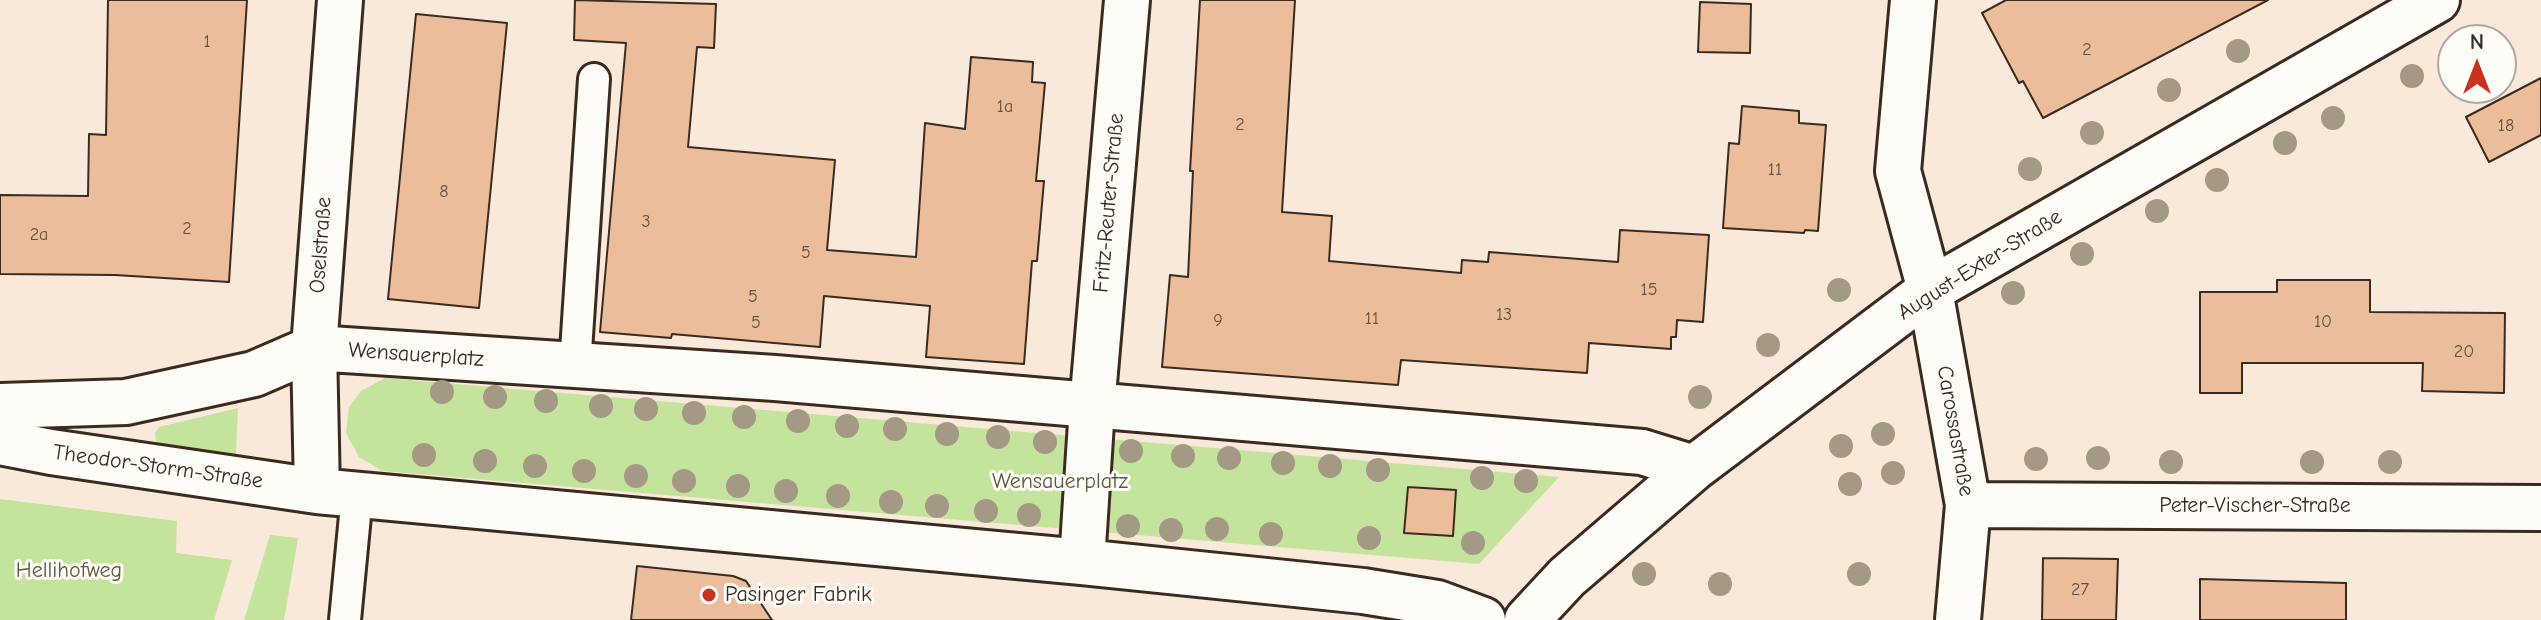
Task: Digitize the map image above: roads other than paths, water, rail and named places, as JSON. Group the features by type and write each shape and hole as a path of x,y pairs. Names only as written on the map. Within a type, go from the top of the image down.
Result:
{"street":[{"name":"Oselstraße","path":"337,493 314,348 340,0"},
{"name":"Fritz-Reuter-Straße","path":"1092,407 1127,0"},
{"name":"Carossastraße","path":"1913,0 1898,171 1930,290 1968,505 1958,620"},
{"name":"August-Exter-Straße","path":"1527,620 1567,577 1694,468 1930,290 2437,0"},
{"name":"Wensauerplatz","path":"314,348 775,378 1642,452 1694,468"},
{"path":"0,406 126,402 254,374 314,348"},
{"path":"1082,562 1092,407"},
{"name":"Theodor-Storm-Straße","path":"0,442 337,493"},
{"path":"337,493 1363,591 1437,603 1483,620"},
{"name":"Peter-Vischer-Straße","path":"1968,505 2541,508"}],"lane":[{"path":"575,366 594,79"},
{"path":"337,493 345,620"}],"place":[{"name":"Pasinger Fabrik","path":"709,595"}],"park label":[{"name":"Hellihofweg","path":"69,571"}]}
